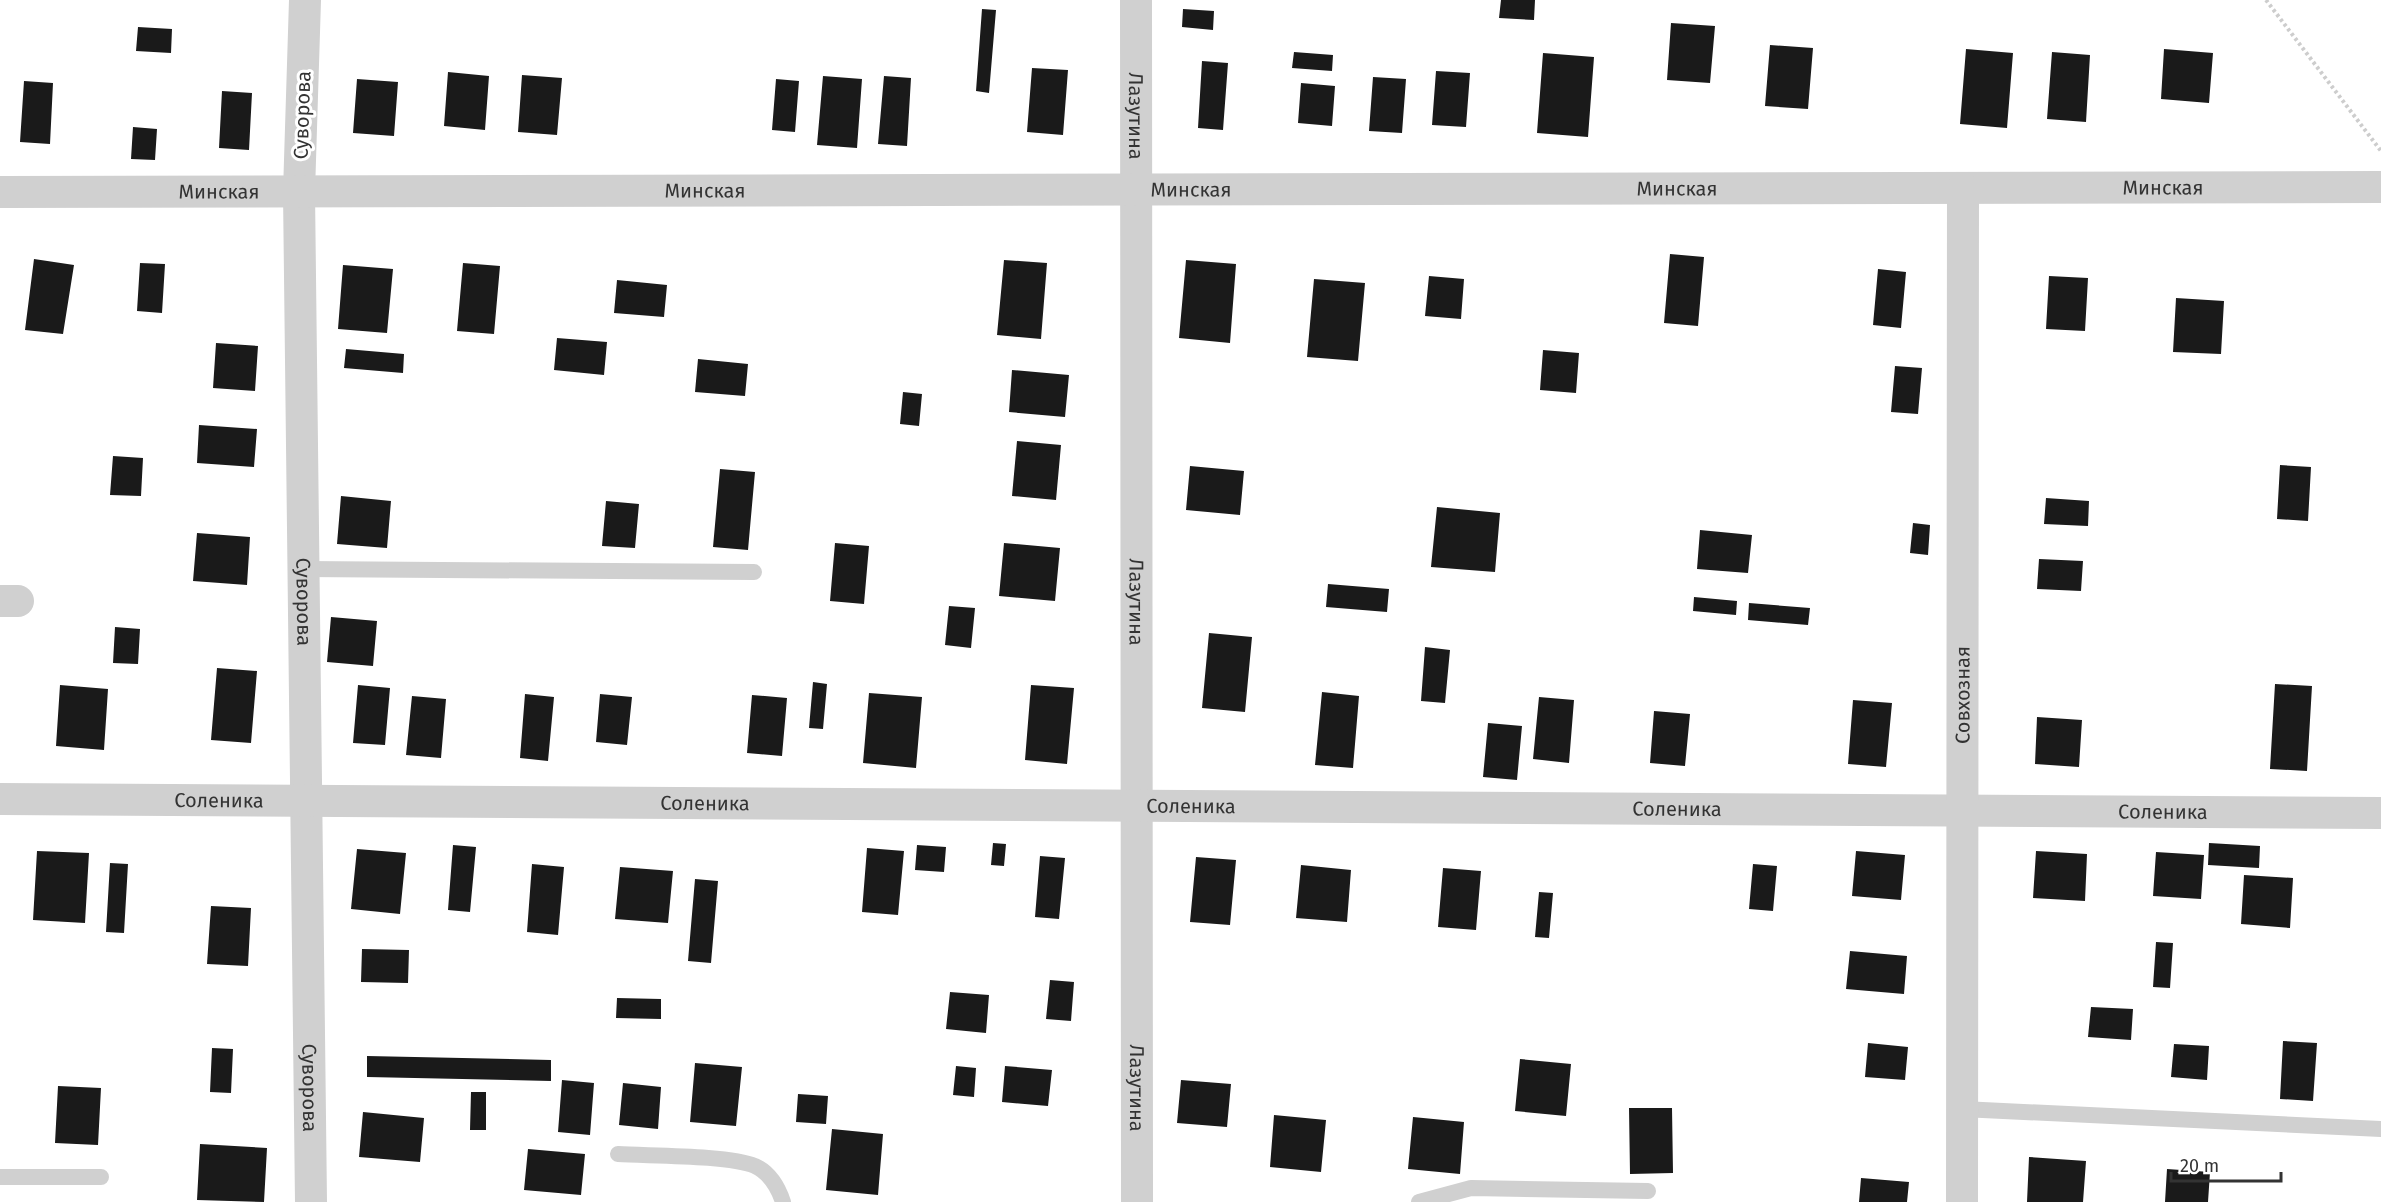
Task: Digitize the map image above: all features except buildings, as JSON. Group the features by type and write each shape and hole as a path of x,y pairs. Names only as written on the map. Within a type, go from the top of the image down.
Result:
{"street":[{"name":"Суворова","path":"305,0 299,192 311,1202"},
{"name":"Лазутина","path":"1136,0 1137,1202"},
{"name":"Минская","path":"0,192 2381,187"},
{"name":"Совхозная","path":"1962,1202 1963,188"},
{"name":"Соленика","path":"0,799 2381,813"}],"lane":[{"path":"303,569 754,572"},
{"path":"1962,1109 2381,1129"},
{"path":"618,1154 731,1161 755,1166 773,1179 783,1202"},
{"path":"0,1177 101,1177"},
{"path":"1419,1202 1471,1188 1648,1191"}],"path":[{"path":"2266,0 2381,151"}]}
